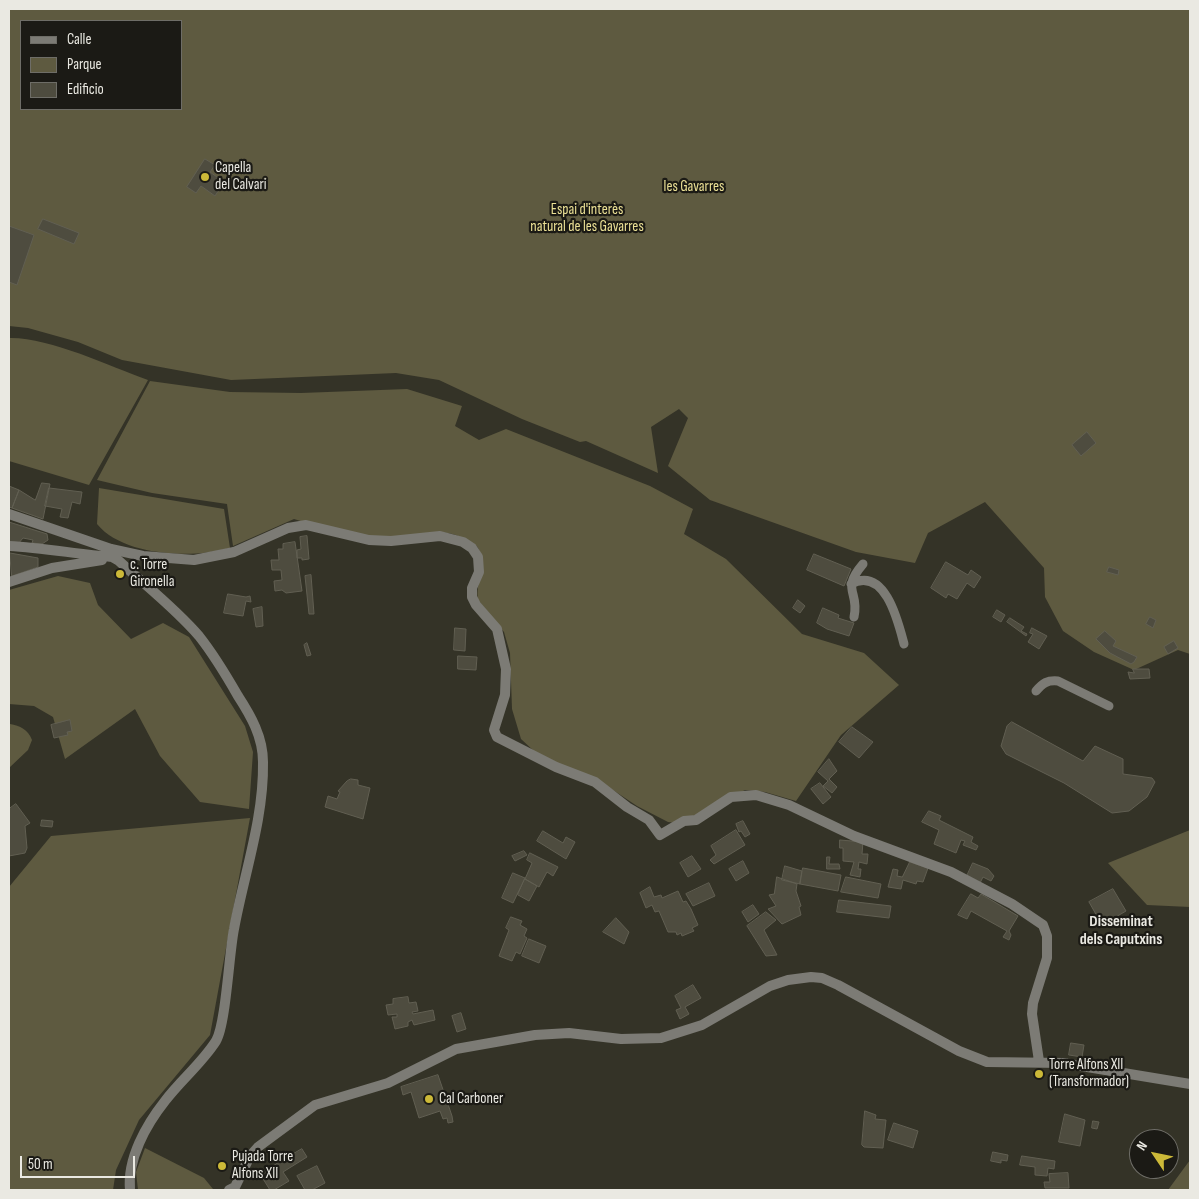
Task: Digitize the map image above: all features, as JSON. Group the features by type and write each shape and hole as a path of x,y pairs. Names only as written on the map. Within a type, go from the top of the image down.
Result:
{"street":[{"path":"9,514 112,553 185,621 211,652 256,727 263,762 255,837 234,927 218,1038 208,1052 164,1101 132,1162 130,1190"},
{"path":"9,546 42,548 64,552 204,559 234,552 288,528 306,525 375,541 440,536 463,542 472,548 478,557 479,572 472,588 472,597 476,605 497,629 506,669 506,695 494,730 497,736 556,767 594,782 627,807 650,820 660,834 684,821 696,820 731,797 756,795 789,805 854,836 951,872 1012,904 1043,925 1047,936 1047,958 1033,1003 1032,1014 1039,1061"},
{"path":"9,582 52,568 112,553"},
{"path":"229,1190 235,1186 250,1156 258,1147 315,1105 388,1084 456,1049 535,1035 569,1033 621,1039 661,1038 702,1025 770,986 788,980 811,977 822,978 975,1058 1000,1064 1039,1061 1190,1084"}],"lane":[{"path":"854,616 856,605 851,584 856,572 864,564"},
{"path":"851,584 865,580 872,582 881,590 894,609 904,644"},
{"path":"1036,691 1049,680 1058,681 1109,706"}],"green space":[{"name":"Espai d'interès natural de les Gavarres","path":"9,9 1190,9 1190,654 1178,650 1134,670 1094,652 1063,631 1045,597 1044,568 985,502 928,533 915,563 856,552 710,500 668,466 688,418 679,409 651,427 658,473 586,441 580,442 522,419 439,380 396,373 231,380 122,360 78,342 28,328 9,326"},
{"path":"9,338 42,342 60,347 148,380 89,485 9,461"},
{"path":"150,381 230,392 301,393 407,389 462,406 455,426 479,440 506,429 650,486 693,509 684,534 726,559 802,634 864,653 899,685 841,735 796,801 765,792 745,790 696,815 676,823 668,822 637,806 613,790 535,752 521,739 512,709 510,653 504,632 478,600 482,561 478,548 473,543 456,535 445,533 391,538 369,537 337,531 294,519 233,546 227,504 152,493 97,480"},
{"path":"99,488 224,509 230,548 178,554 140,549 123,543 109,535 97,524"},
{"path":"58,576 90,583 98,605 131,639 163,623 189,637 245,726 253,752 249,809 200,802 160,756 135,709 65,759 53,717 34,706 9,704 9,590"},
{"path":"10,724 23,729 32,740 28,750 9,768"},
{"path":"250,818 210,1035 139,1120 116,1170 113,1190 9,1190 9,887 51,836"},
{"path":"1190,830 1190,907 1147,905 1108,863"},
{"path":"145,1148 204,1178 213,1189 138,1190 136,1172"},
{"path":"1190,1160 1190,1190 1168,1190 1176,1179 1179,1179 1179,1175"}],"building":[{"name":"Capella del Calvari","path":"205,159 215,165 210,172 224,182 215,196 201,186 196,193 187,187"},
{"path":"43,219 79,233 74,244 38,229"},
{"path":"9,226 34,235 17,285 9,282"},
{"path":"1087,432 1096,443 1081,456 1072,445"},
{"path":"42,483 50,484 43,519 12,508 19,490 35,500"},
{"path":"9,486 19,490 12,508 9,507"},
{"path":"49,488 82,492 80,504 72,502 68,518 60,517 62,509 45,506"},
{"path":"9,522 47,534 48,540 42,544 32,543 33,540 23,538 18,544 9,542"},
{"path":"307,536 309,559 302,560 302,558 297,558 297,550 301,549 300,537"},
{"path":"295,542 302,591 286,593 282,590 275,591 274,581 282,580 281,570 272,570 271,560 279,560 278,549 283,549 283,544"},
{"path":"10,553 38,558 38,567 12,576"},
{"path":"814,554 851,569 844,586 807,570"},
{"path":"946,562 968,575 971,570 981,577 974,588 967,583 957,599 948,594 946,598 931,588"},
{"path":"1109,567 1119,570 1118,575 1107,572"},
{"path":"311,575 314,614 309,614 305,576"},
{"path":"228,594 250,596 251,602 246,601 243,616 224,613"},
{"path":"798,600 805,606 800,613 793,608"},
{"path":"262,607 263,626 256,627 253,609"},
{"path":"823,608 839,615 838,618 854,623 849,636 827,629 817,623"},
{"path":"997,610 1005,615 1001,622 993,617"},
{"path":"1150,617 1156,620 1153,628 1146,624"},
{"path":"1010,618 1024,627 1021,631 1027,634 1026,636 1007,622"},
{"path":"455,628 466,629 465,651 454,650"},
{"path":"1032,628 1047,636 1039,649 1028,642 1033,634 1030,633"},
{"path":"1105,631 1116,641 1113,646 1137,657 1134,662 1131,664 1110,653 1096,639"},
{"path":"1174,641 1178,648 1168,654 1164,647"},
{"path":"307,643 311,655 307,656 304,645"},
{"path":"458,656 477,657 476,670 458,669"},
{"path":"1133,669 1149,669 1150,678 1130,679 1128,672 1134,673"},
{"path":"70,720 72,731 67,732 68,735 54,738 51,725"},
{"path":"1012,722 1083,761 1095,746 1123,759 1123,774 1152,778 1155,782 1147,797 1129,811 1112,813 1064,783 1006,754 1001,746 1007,726"},
{"path":"852,727 873,742 859,758 839,742"},
{"path":"829,759 837,771 829,779 837,787 832,793 823,786 828,781 818,772"},
{"path":"351,779 358,780 358,785 370,788 363,819 325,807 328,796 337,799 340,792 338,791"},
{"path":"820,783 831,797 823,804 811,789"},
{"path":"16,804 30,823 25,826 27,848 25,853 9,856 9,809"},
{"path":"929,811 941,816 939,820 973,837 971,842 978,846 976,850 963,845 965,841 961,840 956,853 934,844 939,830 922,822"},
{"path":"42,820 53,821 52,827 41,826"},
{"path":"743,821 750,834 745,837 741,831 739,832 736,824"},
{"path":"736,830 745,845 714,864 710,860 716,855 711,846"},
{"path":"543,831 563,843 566,837 575,842 566,859 537,841"},
{"path":"840,840 863,842 862,854 868,854 867,864 859,862 858,869 861,869 860,877 850,875 854,862 843,861 843,848 840,848"},
{"path":"524,851 527,855 515,861 512,856"},
{"path":"530,853 558,867 553,876 547,872 539,887 525,879 532,863 527,860"},
{"path":"692,856 701,869 688,877 680,863"},
{"path":"827,857 830,857 829,864 839,864 840,869 827,869"},
{"path":"743,861 749,873 736,881 729,869"},
{"path":"910,862 928,868 923,882 917,881 916,884 903,880 901,889 888,887 893,869 898,870 897,876 902,877"},
{"path":"973,863 988,869 994,876 991,881 983,877 980,883 967,876"},
{"path":"785,866 802,871 800,884 782,880"},
{"path":"803,868 841,875 838,891 800,884"},
{"path":"513,873 525,878 513,903 502,898"},
{"path":"777,877 797,884 796,891 801,906 799,907 801,915 782,924 768,909 776,906 769,895 774,894"},
{"path":"846,877 881,884 878,898 841,892"},
{"path":"525,879 537,886 529,901 518,895"},
{"path":"709,883 715,896 693,906 686,894"},
{"path":"650,887 654,897 661,895 662,898 678,891 683,902 686,901 691,909 698,925 692,928 694,931 682,936 681,933 677,935 676,932 668,932 659,911 655,912 652,905 646,908 640,893"},
{"path":"1113,889 1126,911 1102,925 1089,902"},
{"path":"971,894 978,898 981,894 1018,916 1009,931 1011,935 1009,940 1003,937 1007,931 971,911 967,919 958,915"},
{"path":"839,900 891,906 889,918 837,912"},
{"path":"753,905 759,914 748,922 742,912"},
{"path":"766,912 776,920 764,930 777,955 766,956 747,926"},
{"path":"511,917 522,921 520,925 527,929 524,936 527,938 520,954 516,952 512,961 499,956 509,930 506,928"},
{"path":"616,918 629,932 624,944 603,932"},
{"path":"529,939 546,946 539,963 522,956"},
{"path":"693,985 701,998 685,1007 689,1014 680,1019 676,1010 681,1008 675,996"},
{"path":"408,997 409,1003 416,1002 418,1011 412,1012 413,1014 433,1010 435,1020 414,1025 412,1020 408,1022 408,1026 395,1029 392,1017 397,1017 397,1014 388,1015 386,1005 393,1004 393,999"},
{"path":"461,1013 466,1029 457,1032 452,1016"},
{"path":"1071,1043 1084,1045 1082,1057 1069,1055"},
{"name":"Cal Carboner","path":"438,1075 453,1122 448,1123 447,1118 443,1119 440,1111 419,1118 411,1092 403,1095 401,1087"},
{"path":"865,1111 876,1115 875,1119 886,1120 883,1148 864,1147 862,1145"},
{"path":"1065,1114 1085,1120 1080,1146 1059,1142"},
{"path":"1093,1121 1099,1122 1097,1129 1092,1128"},
{"path":"894,1123 918,1131 913,1148 888,1140"},
{"path":"302,1149 307,1157 283,1172 289,1181 274,1190 270,1190 260,1174"},
{"path":"993,1152 1008,1155 1007,1161 1001,1160 1001,1163 991,1161"},
{"path":"1022,1156 1055,1161 1054,1169 1048,1168 1047,1176 1035,1175 1035,1167 1020,1165"},
{"path":"317,1166 325,1183 312,1190 305,1190 297,1176"},
{"path":"1068,1173 1069,1188 1045,1188 1044,1182 1050,1182 1049,1174"}],"place":[{"name":"Capella del Calvari","path":"205,177"},
{"name":"c. Torre Gironella","path":"120,574"},
{"name":"Torre Alfons XII (Transformador)","path":"1039,1074"},
{"name":"Cal Carboner","path":"429,1099"},
{"name":"Pujada Torre Alfons XII","path":"222,1166"}],"district":[{"name":"Disseminat dels Caputxins","path":"1121,931"}],"park label":[{"name":"les Gavarres","path":"694,187"}]}
